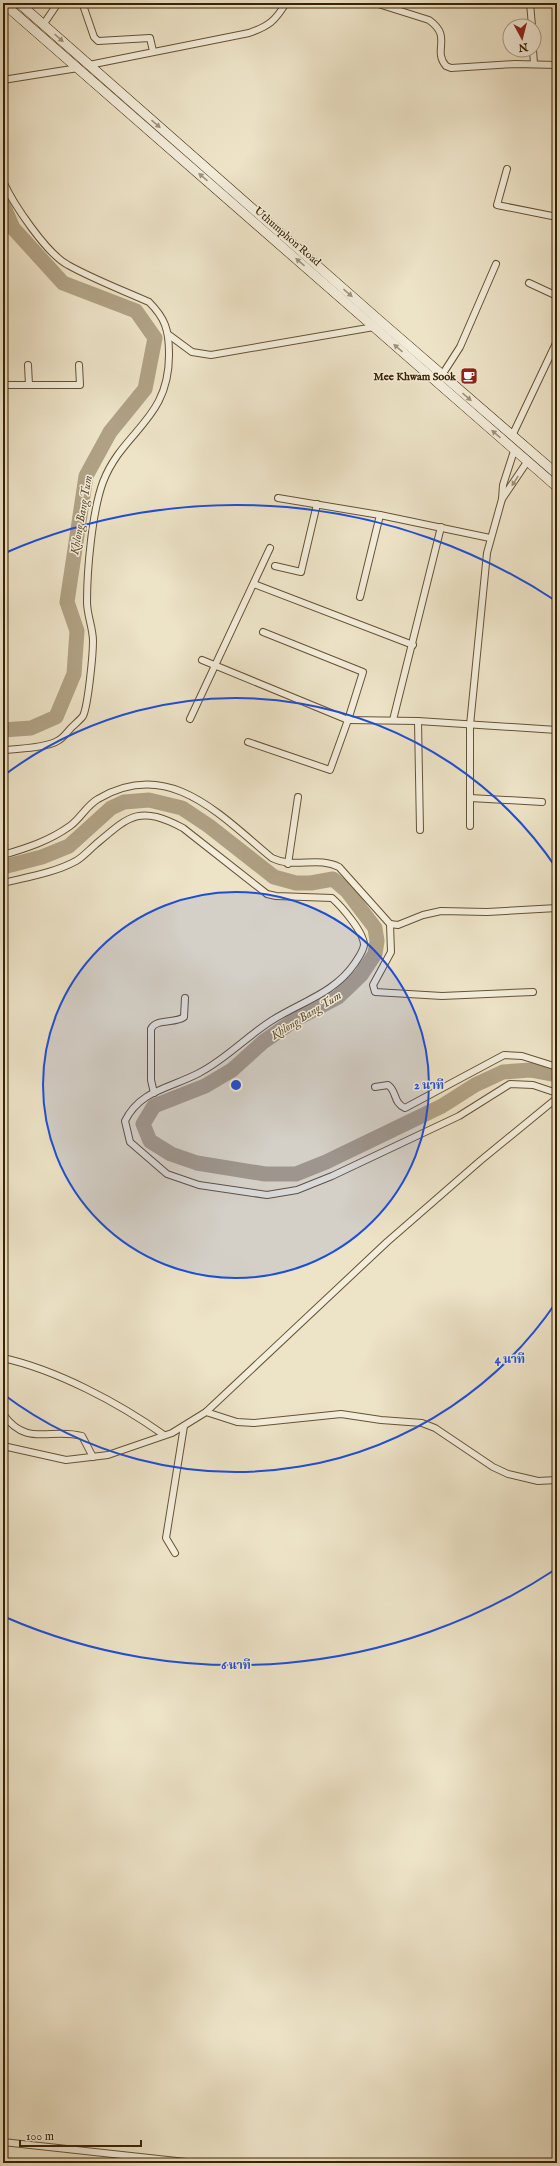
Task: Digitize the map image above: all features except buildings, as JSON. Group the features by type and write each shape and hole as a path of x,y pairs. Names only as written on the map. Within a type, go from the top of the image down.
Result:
{"street":[{"name":"Uthumphon Road","path":"3,3 557,487"},
{"name":"Uthumphon Road","path":"19,3 442,375 557,474"},
{"path":"44,24 58,3"},
{"path":"80,3 83,5 94,36 98,41 150,38 153,51"},
{"path":"3,80 78,68 153,51 249,33 265,27 275,20 286,3"},
{"path":"375,3 429,20 435,24 440,29 441,57 446,66 467,67 534,64 557,65"},
{"path":"530,3 531,18"},
{"path":"534,58 534,64"},
{"path":"507,169 497,205 557,217"},
{"path":"3,181 11,198 48,248 66,265 149,302 163,319 169,335 167,381 159,404 118,457 103,482 92,534 87,603 93,640 90,680 83,716 59,741 32,748 3,750"},
{"path":"442,375 460,347 496,264"},
{"path":"529,283 557,296"},
{"path":"169,335 192,352 211,355 374,327"},
{"path":"512,436 557,342"},
{"path":"28,365 29,385"},
{"path":"3,385 80,385 80,366"},
{"path":"502,499 502,485 514,451"},
{"path":"470,826 470,725 487,553 502,499 527,462"},
{"path":"278,498 380,515 490,538"},
{"path":"275,566 301,572 317,504"},
{"path":"360,597 380,515"},
{"path":"393,720 413,645 441,527"},
{"path":"190,719 270,548"},
{"path":"254,584 413,645"},
{"path":"248,742 330,770 348,720 362,672 263,632"},
{"path":"202,660 348,720 393,720 557,730"},
{"path":"418,722 420,830"},
{"path":"3,855 46,841 71,826 96,799 120,789 144,783 162,784 183,792 214,810 272,858 288,864 319,862 332,863 339,867 390,924 391,952 373,985 375,992 442,996 533,992"},
{"path":"288,864 298,797"},
{"path":"470,798 542,802"},
{"path":"3,883 59,869 78,860 118,826 135,815 150,815 168,820 184,828 267,894 276,896 332,898 359,931 364,945 361,954 349,971 333,987 270,1021 208,1068 154,1093 136,1104 125,1121 130,1142 148,1160 167,1174 199,1185 267,1195 297,1190 332,1176 459,1116 510,1084 533,1085 557,1092"},
{"path":"390,924 398,925 423,915 441,911 487,912 557,908"},
{"path":"154,1093 151,1080 151,1029 156,1024 180,1020 184,1017 185,998"},
{"path":"375,1087 388,1085 392,1088 397,1103 405,1108 504,1055 522,1056 557,1067"},
{"path":"3,1446 66,1460 108,1455 164,1435 184,1426 206,1412 388,1242 485,1157 557,1098"},
{"path":"3,1358 27,1363 105,1398 164,1435"},
{"path":"206,1412 237,1422 254,1424 341,1414 381,1420 422,1423 435,1428 493,1467 508,1474 538,1482 557,1480"},
{"path":"3,1414 10,1424 22,1432 47,1436 75,1434 82,1436 93,1457"},
{"path":"175,1553 166,1538 184,1426"},
{"path":"3,2142 195,2163"}],"waterway":[{"name":"Khlong Bang Tum","path":"3,205 13,228 63,283 136,311 155,338 145,389 110,432 86,476 67,602 77,631 74,674 56,717 31,728 3,730"},
{"name":"Khlong Bang Tum","path":"3,867 42,857 69,846 111,808 124,802 149,800 182,808 209,826 274,877 296,883 311,883 333,879 347,891 375,928 377,941 375,954 361,975 338,997 296,1019 263,1042 232,1070 205,1086 154,1106 143,1124 150,1141 171,1154 197,1163 265,1174 296,1174 326,1162 442,1106 475,1085 503,1072 530,1070 557,1075"}],"place":[{"name":"Mee Khwam Sook","path":"469,376"}]}
